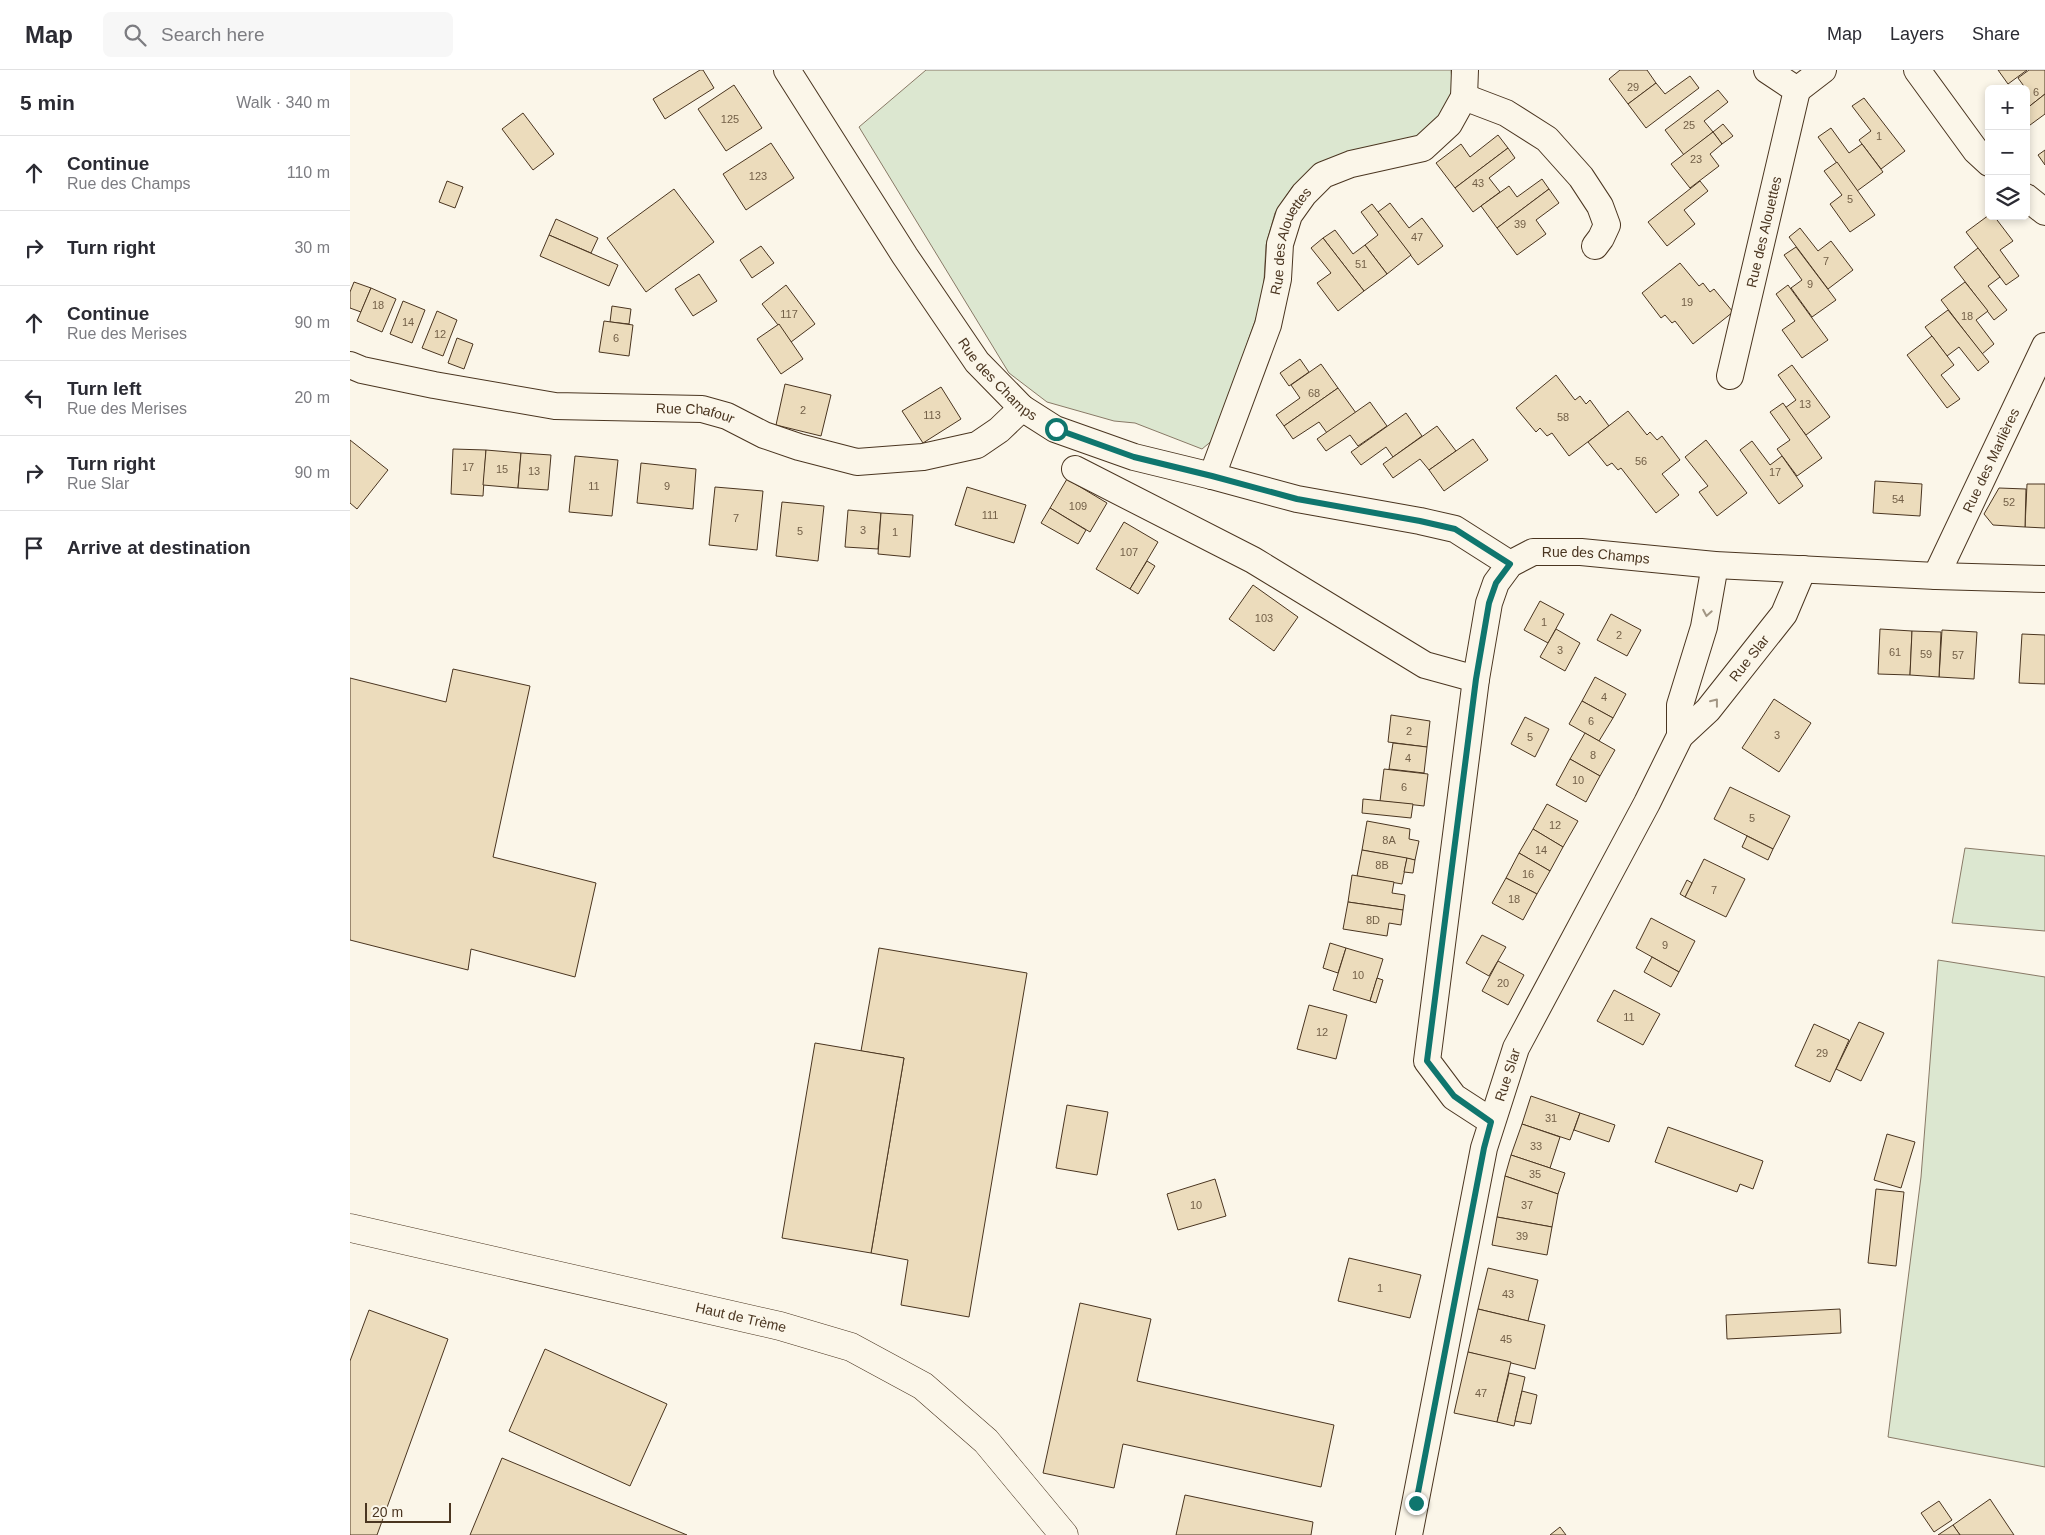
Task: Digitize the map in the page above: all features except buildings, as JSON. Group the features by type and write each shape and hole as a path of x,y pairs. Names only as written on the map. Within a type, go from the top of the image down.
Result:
{"street":[{"name":"Rue des Champs","path":"787,70 905,256 977,362 1022,408 1056,429 1134,457 1297,499 1455,529 1510,564 1533,552 1582,552 1715,565 1936,576 2045,579"},
{"name":"Rue des Alouettes","path":"1212,476 1268,325 1278,279 1280,244 1289,215 1304,194 1323,175 1351,164 1423,148 1449,124 1464,97 1465,70"},
{"path":"1767,70 1797,90 1822,70"},
{"path":"1917,70 1976,151 1985,159"},
{"name":"Rue des Alouettes","path":"1730,376 1797,90"},
{"path":"1464,97 1506,113 1547,138 1581,177 1600,206 1607,225 1601,238 1594,246"},
{"path":"2030,200 2045,212"},
{"name":"Rue des Marlières","path":"1936,576 2045,346"},
{"name":"Rue Chafour","path":"350,365 362,370 425,383 555,406 702,409 727,416 764,435 799,448 857,462 923,456 977,445 999,430 1022,408"},
{"path":"1075,469 1253,560 1425,665 1476,679"},
{"path":"1491,1122 1454,1096 1427,1061 1476,679 1489,603 1496,583 1510,564"},
{"name":"Rue Slar","path":"1680,736 1680,705 1704,627 1715,565"},
{"name":"Rue Slar","path":"1409,1535 1484,1148 1516,1048 1647,803 1680,736 1708,710 1784,614 1803,569"},
{"name":"Haut de Trème","path":"350,1228 780,1326 851,1347 923,1386 986,1441 1064,1535"}],"green space":[{"path":"926,70 1451,70 1453,92 1441,117 1416,139 1317,165 1293,186 1275,213 1266,245 1263,298 1214,439 1202,449 1135,423 1114,421 1047,402 1009,373 859,127"},
{"path":"1965,848 2045,856 2045,931 1952,923"},
{"path":"1938,960 2045,977 2045,1467 1888,1437 1921,1177"}],"route":[{"path":"1056,429 1134,457 1297,499 1455,529 1510,564 1496,583 1489,603 1476,679 1427,1061 1454,1096 1491,1122 1484,1148 1416,1503"}]}
